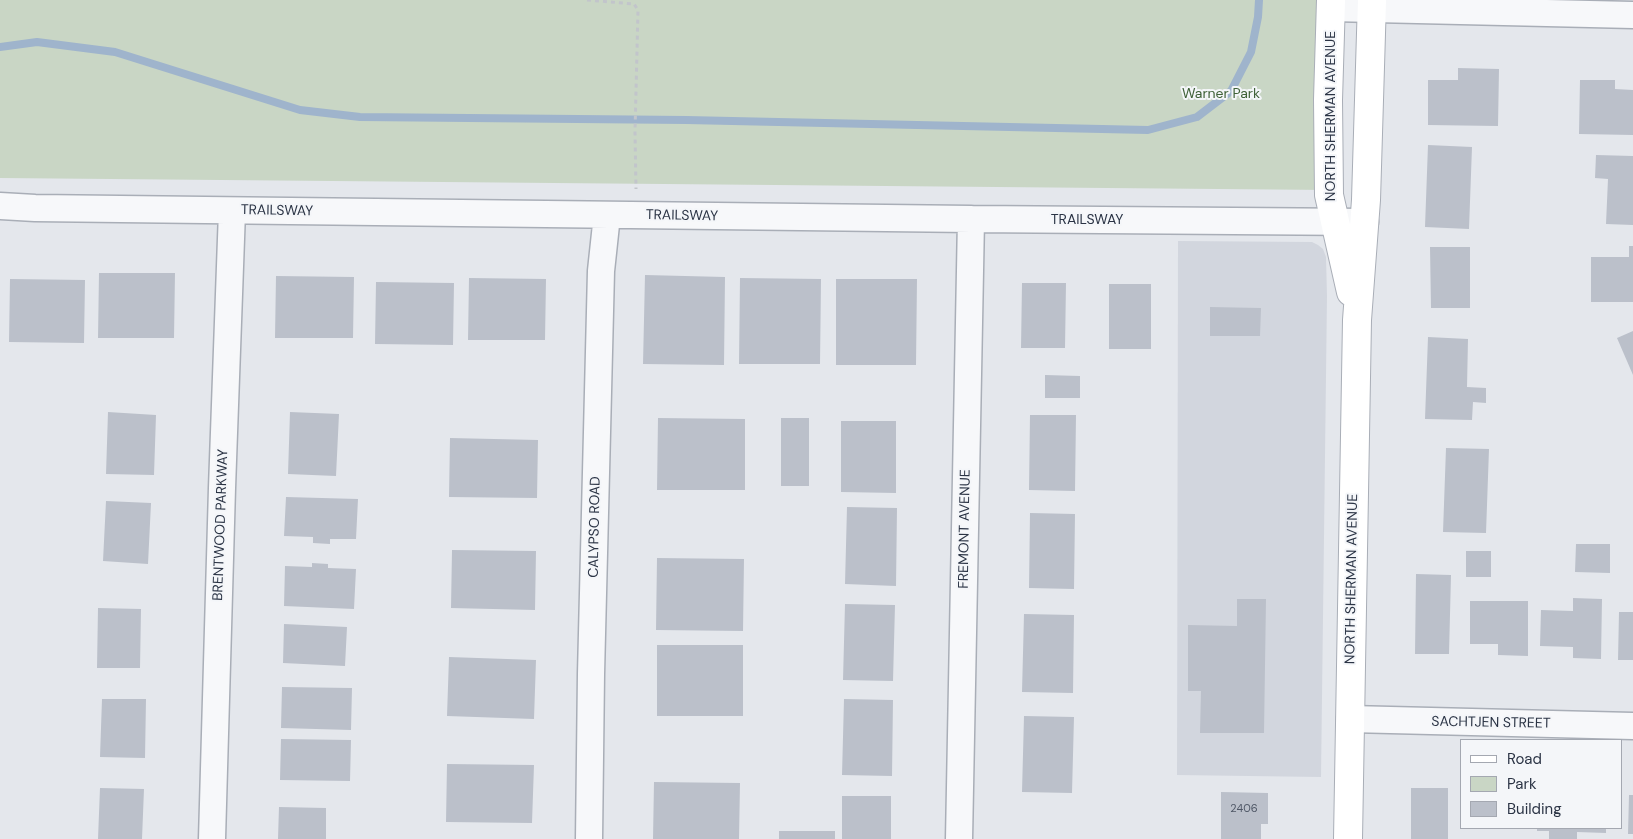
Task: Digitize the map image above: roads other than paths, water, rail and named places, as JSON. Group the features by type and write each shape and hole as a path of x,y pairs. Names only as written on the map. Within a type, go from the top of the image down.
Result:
{"street":[{"path":"1331,4 1633,15"},
{"name":"NORTH SHERMAN AVENUE","path":"1331,4 1329,44 1329,195 1357,320"},
{"name":"NORTH SHERMAN AVENUE","path":"1348,839 1357,320 1364,222 1372,4"},
{"name":"TRAILSWAY","path":"0,206 232,211 1364,222"},
{"name":"BRENTWOOD PARKWAY","path":"212,839 232,211"},
{"name":"CALYPSO ROAD","path":"589,839 601,271 607,215"},
{"name":"FREMONT AVENUE","path":"959,839 971,219"},
{"name":"SACHTJEN STREET","path":"1350,719 1633,726"}],"waterway":[{"path":"0,47 37,42 115,52 300,110 360,117 686,120 1148,130 1197,117 1231,91 1251,52 1258,17 1259,0"}],"park label":[{"name":"Warner Park","path":"1221,94"}]}
